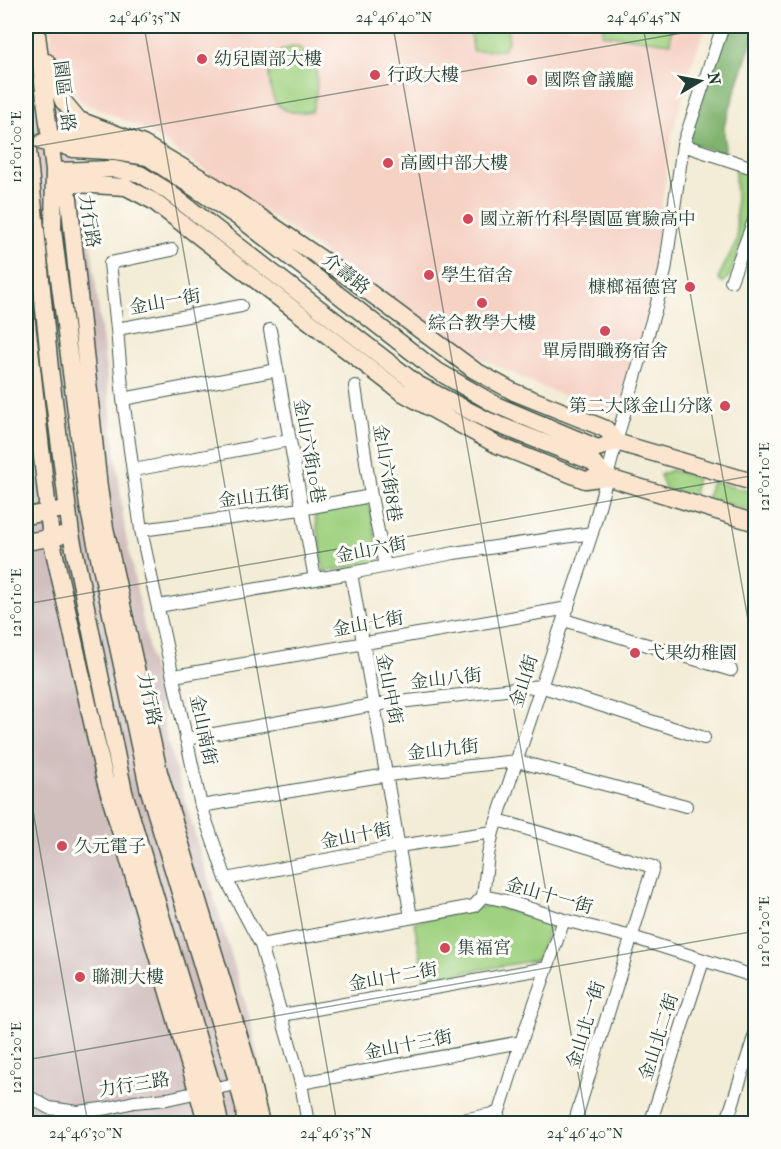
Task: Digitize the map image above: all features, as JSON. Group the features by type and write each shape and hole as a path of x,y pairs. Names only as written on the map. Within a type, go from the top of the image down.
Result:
{"street":[{"name":"金山街","path":"483,896 488,855 495,826 592,534 665,271 683,145 723,26"},
{"name":"園區一路","path":"37,32 54,171"},
{"name":"介壽路","path":"37,32 63,101 79,120 143,144 216,187 354,281 474,370 514,392 606,429 616,442"},
{"name":"介壽路","path":"50,141 67,135 143,144"},
{"path":"26,140 26,166 71,534 124,792 206,1090 207,1124"},
{"name":"介壽路","path":"26,140 50,141 73,149 148,157 241,219 434,369 496,405 598,447 616,442 756,483"},
{"path":"683,145 756,169"},
{"path":"26,166 54,171 114,169 140,174 166,190 417,384 489,421 592,462 606,477"},
{"path":"72,190 114,169"},
{"path":"54,171 72,190 126,188 153,201 401,392 497,445 585,480 606,477 756,523"},
{"name":"力行路","path":"54,171 53,230 99,529 159,772 246,1059 244,1082 246,1124"},
{"name":"力行路","path":"72,190 95,505"},
{"path":"731,281 756,215"},
{"name":"金山一街","path":"172,250 110,263 117,329 241,306"},
{"path":"26,314 51,538 108,794 206,1090 220,1124"},
{"name":"金山南街","path":"117,329 123,399 141,530 201,806 226,879 261,945 301,1083 308,1124"},
{"name":"金山六街10巷","path":"270,330 315,579"},
{"path":"123,399 277,370"},
{"name":"金山六街8巷","path":"355,386 371,496 385,566"},
{"path":"134,470 289,440"},
{"name":"金山五街","path":"141,530 301,509 371,496"},
{"path":"26,516 95,505"},
{"path":"26,542 99,529"},
{"name":"金山六街","path":"158,606 454,553 592,534"},
{"name":"金山中街","path":"351,573 411,917"},
{"name":"金山七街","path":"174,676 362,644 566,614 731,669"},
{"name":"金山八街","path":"186,738 373,705 540,686 704,738"},
{"name":"金山九街","path":"201,806 387,775 517,760 686,806"},
{"name":"金山十街","path":"226,879 495,826 653,867"},
{"name":"金山北一街","path":"573,1124 653,867"},
{"name":"金山十一街","path":"261,945 474,906 483,896 507,901 564,920 632,936 756,977"},
{"path":"442,1124 497,1118 564,920"},
{"name":"金山北二街","path":"650,1124 703,961"},
{"name":"金山十二街","path":"282,1015 547,968"},
{"path":"726,1124 756,1031"},
{"name":"金山十三街","path":"301,1083 521,1042"},
{"name":"力行路","path":"244,1082 261,1124"},
{"name":"力行三路","path":"26,1095 49,1108 78,1112 134,1102 167,1099 244,1082"}],"shaded area":[{"path":"26,26 44,26 87,211 125,531 167,740 251,1022 269,1123 26,1123"},
{"name":"國立新竹科學園區實驗高中","path":"51,26 706,26 692,63 672,134 663,194 654,285 619,412 611,413 541,387 470,353 143,128 81,102 67,83 51,47"}],"green space":[{"path":"470,26 509,26 507,28 509,40 503,50 473,51"},
{"path":"603,26 672,26 670,43 602,34"},
{"path":"726,26 755,26 755,31 724,126 725,154 688,143"},
{"path":"295,46 307,53 315,66 316,89 312,111 288,111 280,107 271,92 269,60 282,50"},
{"path":"735,167 755,175 755,205 730,275 723,283 719,276 737,240"},
{"path":"26,395 36,487 26,499"},
{"path":"671,470 697,477 693,497 665,489 660,475"},
{"path":"712,481 755,493 755,512 707,498"},
{"path":"369,501 380,562 324,572 314,511"},
{"path":"490,905 551,923 537,960 425,979 414,922"}],"place":[{"name":"幼兒園部大樓","path":"202,59"},
{"name":"行政大樓","path":"375,75"},
{"name":"國際會議廳","path":"532,80"},
{"name":"高國中部大樓","path":"388,163"},
{"name":"國立新竹科學園區實驗高中","path":"468,219"},
{"name":"學生宿舍","path":"429,275"},
{"name":"槺榔福德宮","path":"690,287"},
{"name":"綜合教學大樓","path":"482,303"},
{"name":"單房間職務宿舍","path":"605,331"},
{"name":"第二大隊金山分隊","path":"725,406"},
{"name":"弋果幼稚園","path":"635,653"},
{"name":"久元電子","path":"62,846"},
{"name":"集福宮","path":"445,948"},
{"name":"聯測大樓","path":"80,977"}]}
